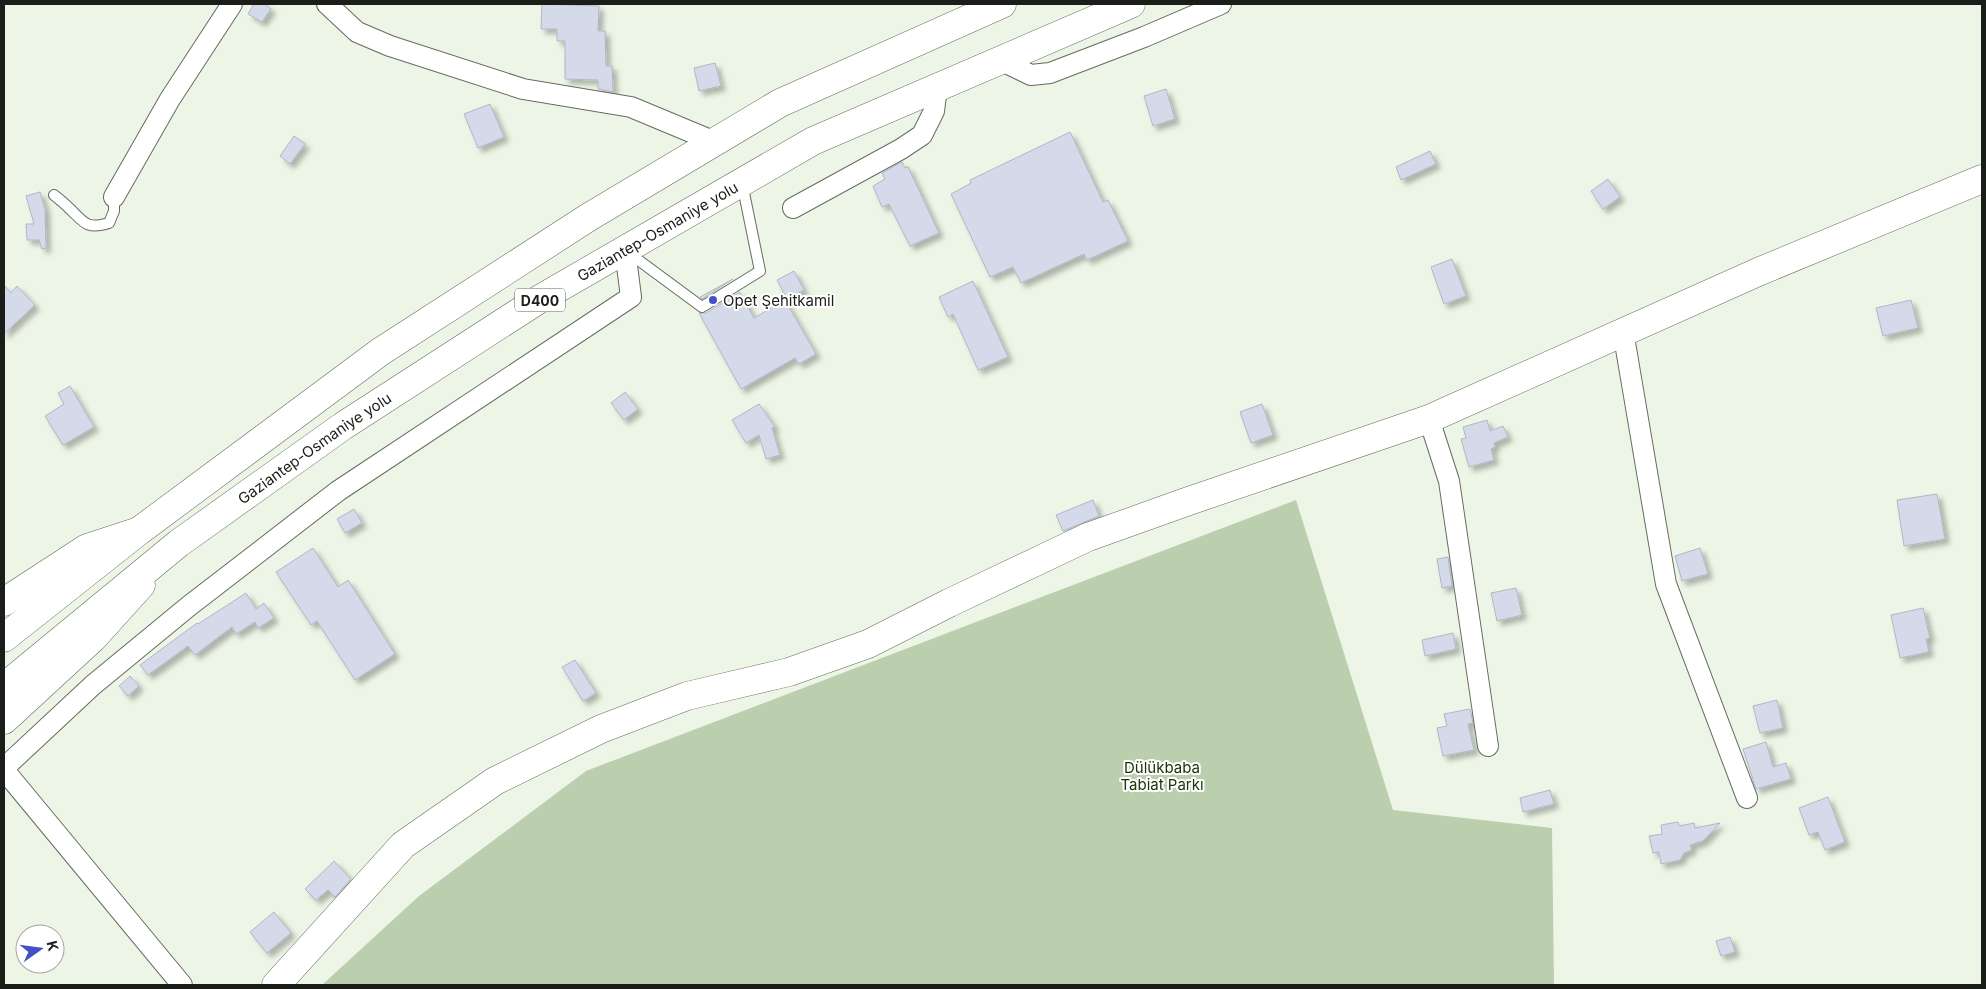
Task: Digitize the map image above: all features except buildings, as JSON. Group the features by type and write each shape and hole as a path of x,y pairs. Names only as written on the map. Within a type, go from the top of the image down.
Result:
{"main road":[{"name":"D400","path":"4,638 139,531 380,352 589,217 780,103 1002,4"},
{"name":"Gaziantep-Osmaniye yolu","path":"4,687 178,543 342,426 538,300 813,142 1131,4"},
{"path":"276,985 403,845 494,781 601,729 687,696 789,672 868,644 949,603 1088,538 1186,502 1429,419 1758,272 1982,178"},
{"path":"4,602 87,548 139,531"},
{"path":"4,720 93,638 178,543"}],"street":[{"path":"114,197 170,99 232,4"},
{"path":"327,4 357,32 390,46 523,90 631,107 715,142"},
{"path":"1000,60 1031,75 1050,73 1144,37 1221,4"},
{"path":"793,208 901,149 922,134 934,111 938,88"},
{"path":"182,985 4,769 93,685 189,606 338,491 631,297 626,250"},
{"path":"1623,331 1666,584 1747,798"},
{"path":"1429,419 1449,482 1488,746"}],"lane":[{"path":"626,250 702,307 760,271 742,183"},
{"path":"54,195 83,224 97,227 109,224 114,211 114,197"}],"green space":[{"name":"Dülükbaba Tabiat Parkı","path":"1296,500 1393,810 1552,828 1554,985 322,985 419,896 586,771"}],"place":[{"name":"Opet Şehitkamil","path":"713,300"}]}
